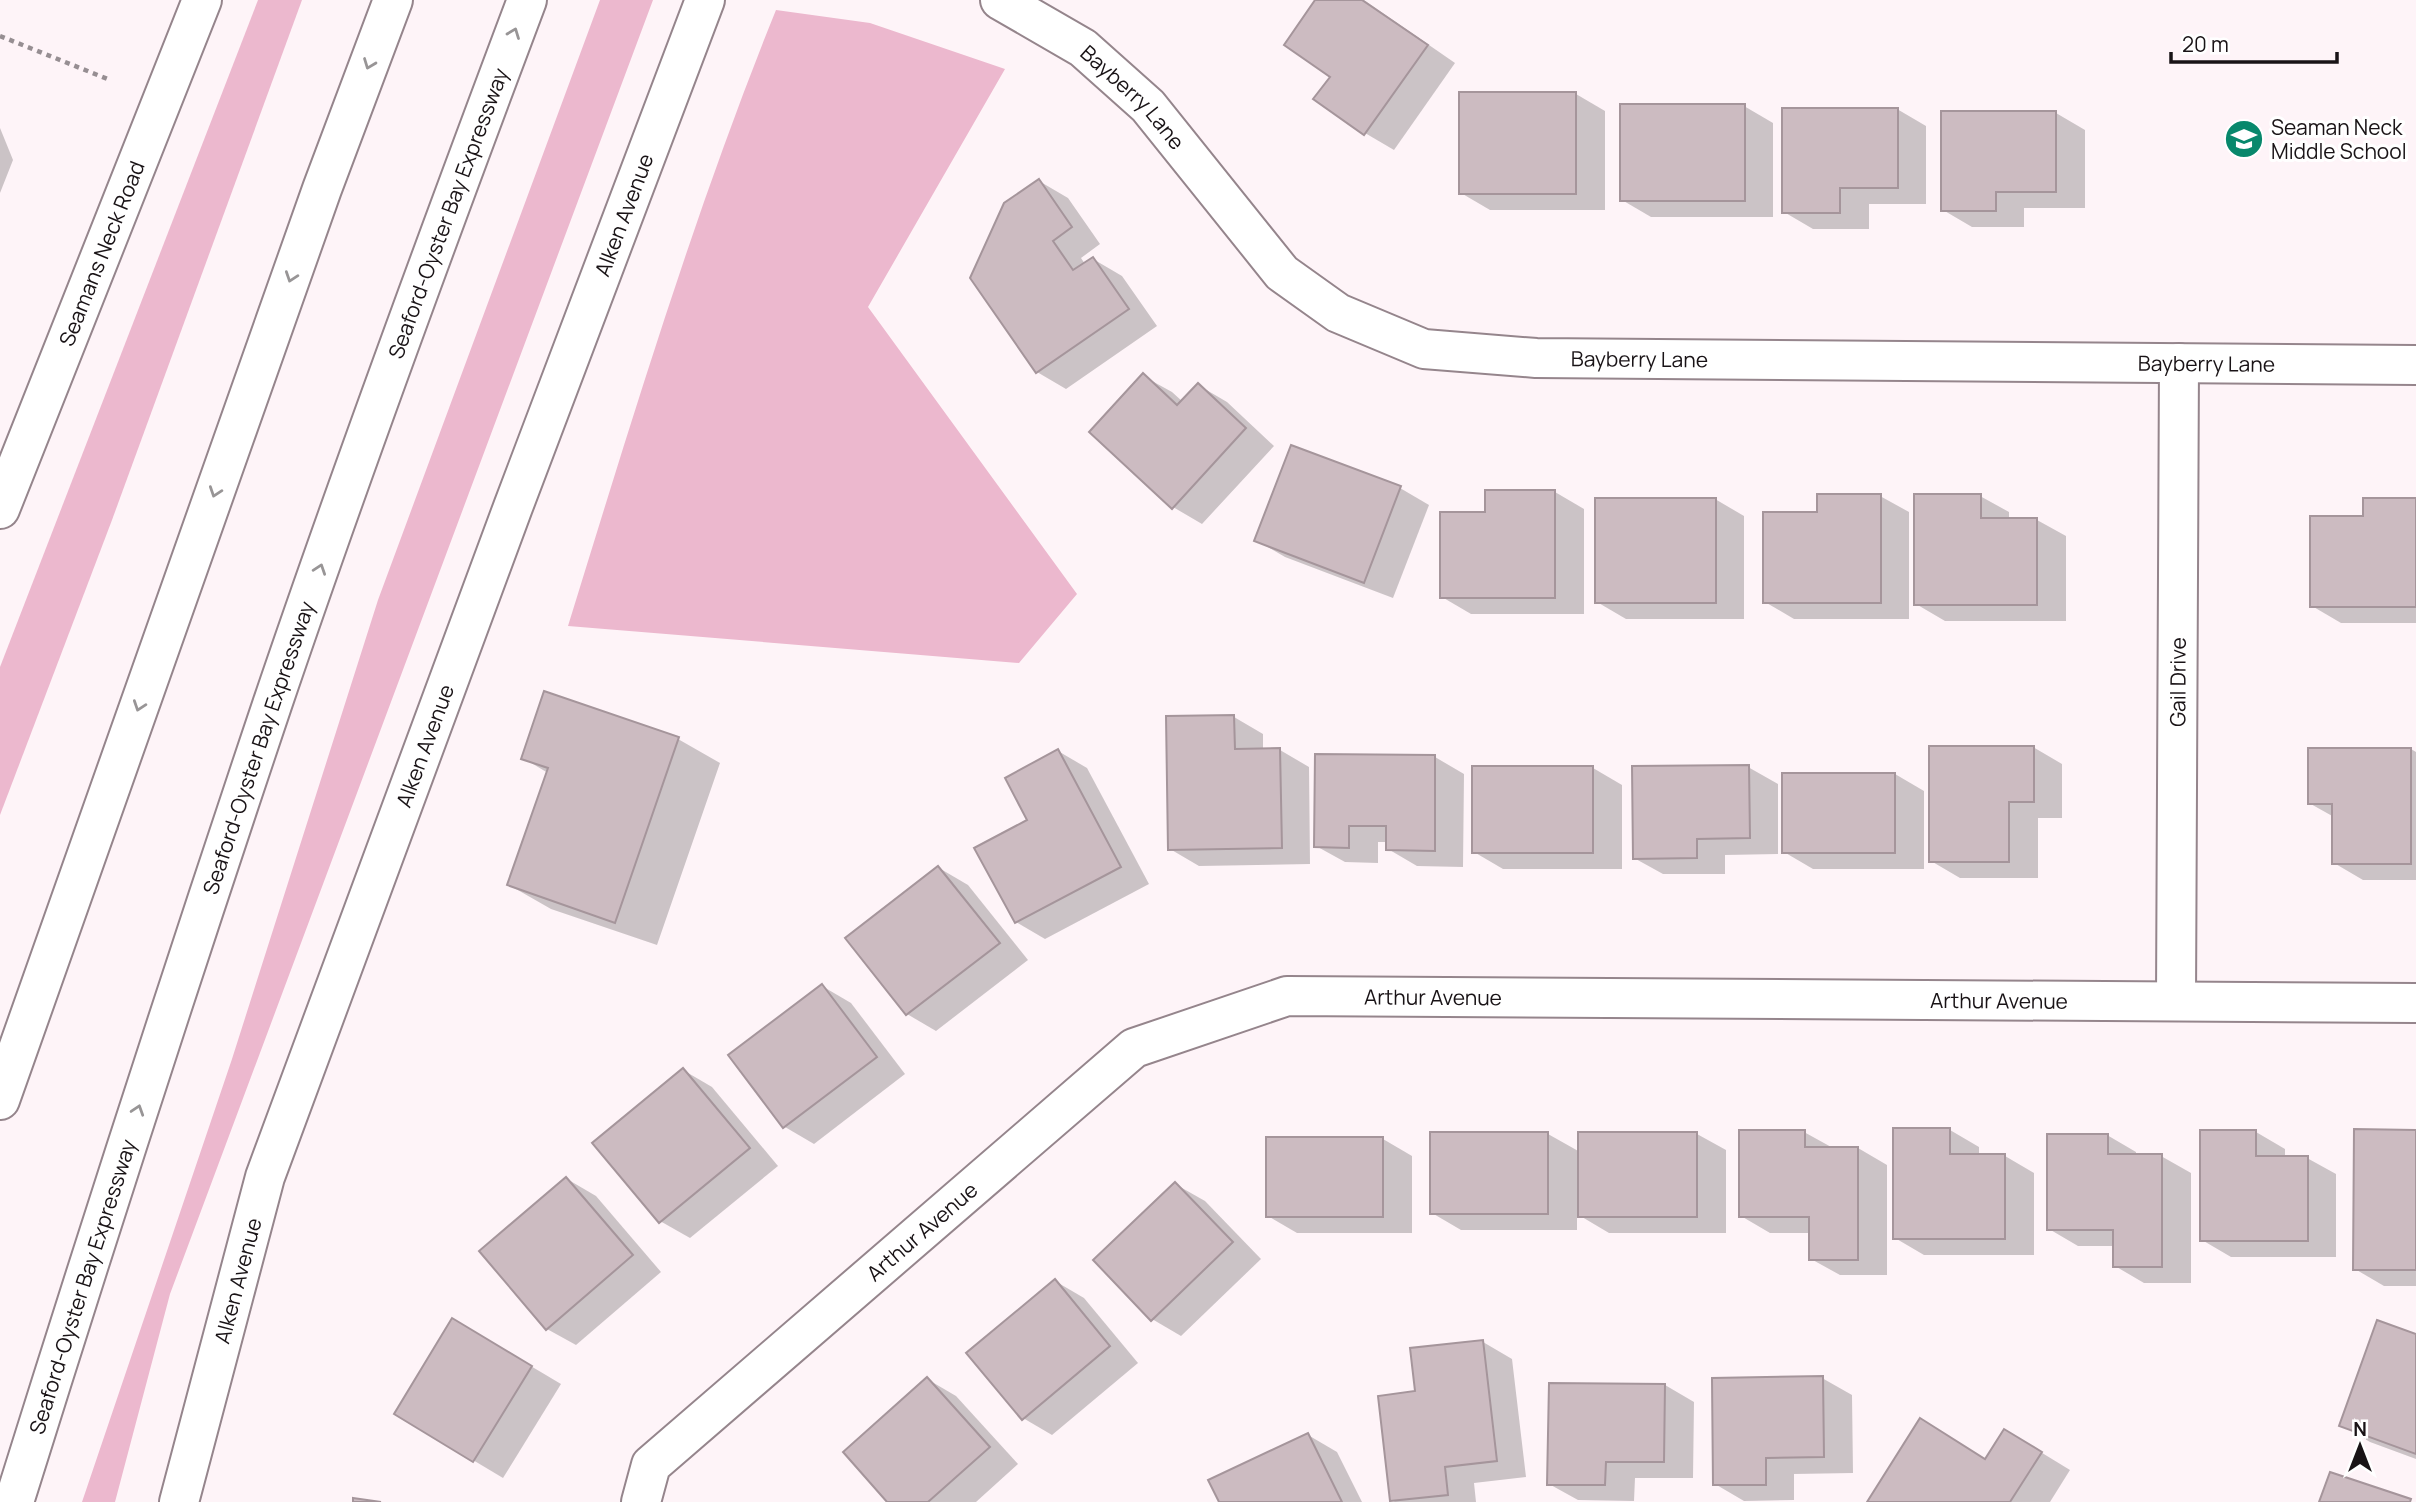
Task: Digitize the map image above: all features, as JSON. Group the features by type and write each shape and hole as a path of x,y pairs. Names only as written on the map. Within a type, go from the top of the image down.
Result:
{"main road":[{"name":"Seamans Neck Road","path":"0,509 202,0"},
{"path":"0,1100 317,202 393,0"},
{"name":"Seaford-Oyster Bay Expressway","path":"13,1502 122,1157 273,702 439,232 527,0"},
{"name":"Alken Avenue","path":"179,1502 265,1177 513,507 705,0"},
{"name":"Bayberry Lane","path":"1000,0 1083,48 1148,106 1282,272 1338,313 1424,349 1536,358 2416,365"},
{"name":"Gail Drive","path":"2176,1000 2179,363"},
{"name":"Arthur Avenue","path":"641,1502 651,1465 1134,1048 1287,996 2416,1003"}],"path":[{"path":"0,36 110,80"}],"shaded area":[{"path":"258,0 302,0 112,520 0,815 0,667"},
{"path":"600,0 653,0 170,1294 115,1502 82,1502 232,1059 378,600"},
{"path":"776,10 870,23 1005,69 868,307 1077,594 1019,663 568,626 691,238"}],"building":[{"path":"1315,0 1362,0 1428,45 1364,135 1313,99 1330,77 1284,45"},
{"path":"1459,92 1576,92 1576,194 1459,194"},
{"path":"1620,104 1745,104 1745,201 1620,201"},
{"path":"1782,108 1898,108 1898,188 1840,188 1840,213 1782,213"},
{"path":"1941,111 2056,111 2056,192 1996,192 1996,211 1941,211"},
{"path":"1039,179 1072,227 1053,241 1073,270 1093,257 1129,309 1036,373 970,278 1004,203"},
{"path":"1143,373 1177,405 1198,383 1246,428 1172,509 1089,432"},
{"path":"1291,445 1401,486 1364,583 1254,541"},
{"path":"1485,490 1555,490 1555,598 1440,598 1440,512 1485,512"},
{"path":"1817,494 1881,494 1881,603 1763,603 1763,512 1817,512"},
{"path":"1914,494 1981,494 1981,518 2037,518 2037,605 1914,605"},
{"path":"1595,498 1716,498 1716,603 1595,603"},
{"path":"2363,498 2416,498 2416,607 2310,607 2310,516 2363,516"},
{"path":"544,691 679,737 615,923 507,885 548,768 521,759"},
{"path":"1234,715 1235,749 1280,748 1282,848 1168,850 1166,716"},
{"path":"1929,746 2034,746 2034,802 2009,802 2009,862 1929,862"},
{"path":"2308,748 2411,748 2411,864 2332,864 2332,804 2308,804"},
{"path":"1058,749 1121,867 1015,923 974,848 1027,820 1005,778"},
{"path":"1315,754 1435,755 1435,851 1386,850 1386,826 1349,826 1349,848 1314,847"},
{"path":"1749,765 1750,838 1697,839 1697,858 1633,859 1632,766"},
{"path":"1472,766 1593,766 1593,853 1472,853"},
{"path":"1782,773 1895,773 1895,853 1782,853"},
{"path":"938,866 1000,943 906,1015 845,938"},
{"path":"822,984 877,1057 783,1128 728,1055"},
{"path":"683,1068 750,1148 659,1223 592,1143"},
{"path":"1893,1128 1950,1128 1950,1154 2005,1154 2005,1239 1893,1239"},
{"path":"2354,1129 2416,1130 2416,1270 2353,1270"},
{"path":"1739,1130 1805,1130 1805,1147 1858,1147 1858,1260 1809,1260 1809,1217 1739,1217"},
{"path":"2200,1130 2256,1130 2256,1156 2308,1156 2308,1241 2200,1241"},
{"path":"1430,1132 1548,1132 1548,1214 1430,1214"},
{"path":"1578,1132 1697,1132 1697,1217 1578,1217"},
{"path":"2047,1134 2108,1134 2108,1154 2162,1154 2162,1267 2113,1267 2113,1230 2047,1230"},
{"path":"1266,1137 1383,1137 1383,1217 1266,1217"},
{"path":"566,1177 633,1255 546,1330 479,1251"},
{"path":"1175,1182 1233,1242 1151,1321 1093,1260"},
{"path":"1055,1279 1110,1346 1022,1420 966,1353"},
{"path":"452,1318 532,1366 473,1462 394,1414"},
{"path":"2377,1320 2416,1334 2416,1454 2339,1426"},
{"path":"1483,1340 1497,1461 1445,1467 1448,1495 1390,1501 1378,1396 1415,1391 1410,1348"},
{"path":"1823,1376 1824,1457 1766,1458 1766,1485 1713,1485 1712,1378"},
{"path":"927,1377 990,1447 928,1502 887,1502 843,1452"},
{"path":"1549,1383 1665,1384 1664,1462 1606,1462 1605,1485 1547,1485"},
{"path":"1920,1418 1985,1459 2004,1429 2042,1452 2010,1502 1867,1502"},
{"path":"1308,1433 1342,1502 1219,1502 1208,1480"},
{"path":"2330,1472 2411,1499 2410,1502 2319,1502"},
{"path":"353,1498 381,1502 353,1502"}],"place":[{"name":"Seaman Neck Middle School","path":"2244,139"}]}
